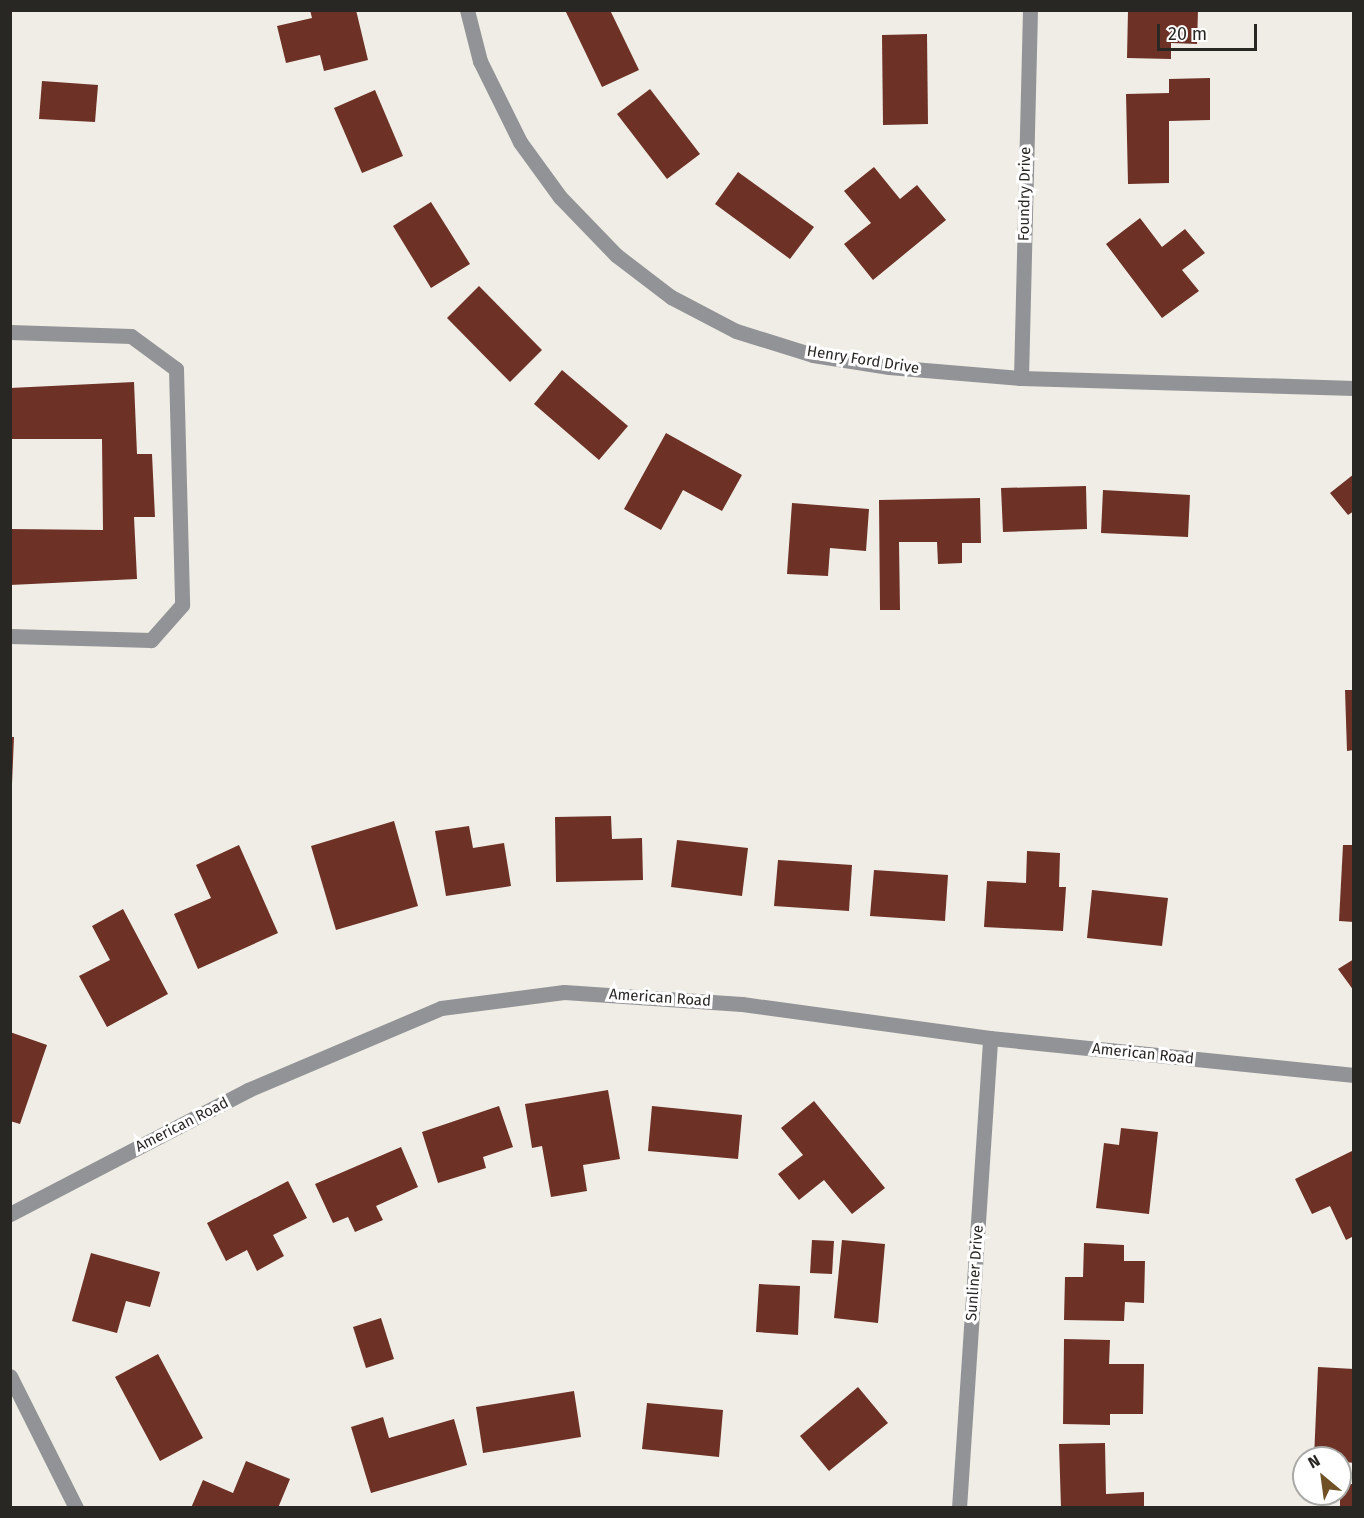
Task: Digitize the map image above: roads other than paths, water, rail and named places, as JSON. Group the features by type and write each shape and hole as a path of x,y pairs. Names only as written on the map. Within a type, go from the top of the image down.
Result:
{"street":[{"name":"Henry Ford Drive","path":"467,10 480,61 520,142 560,197 616,255 671,297 736,331 813,355 1021,378 1353,388"},
{"name":"Foundry Drive","path":"1021,378 1030,10"},
{"path":"10,332 131,336 176,369 182,605 151,640 10,636"},
{"name":"American Road","path":"10,1214 248,1090 441,1008 564,992 742,1004 990,1038 1353,1075"},
{"name":"Sunliner Drive","path":"960,1508 990,1038"},
{"path":"10,1376 76,1508"}]}
